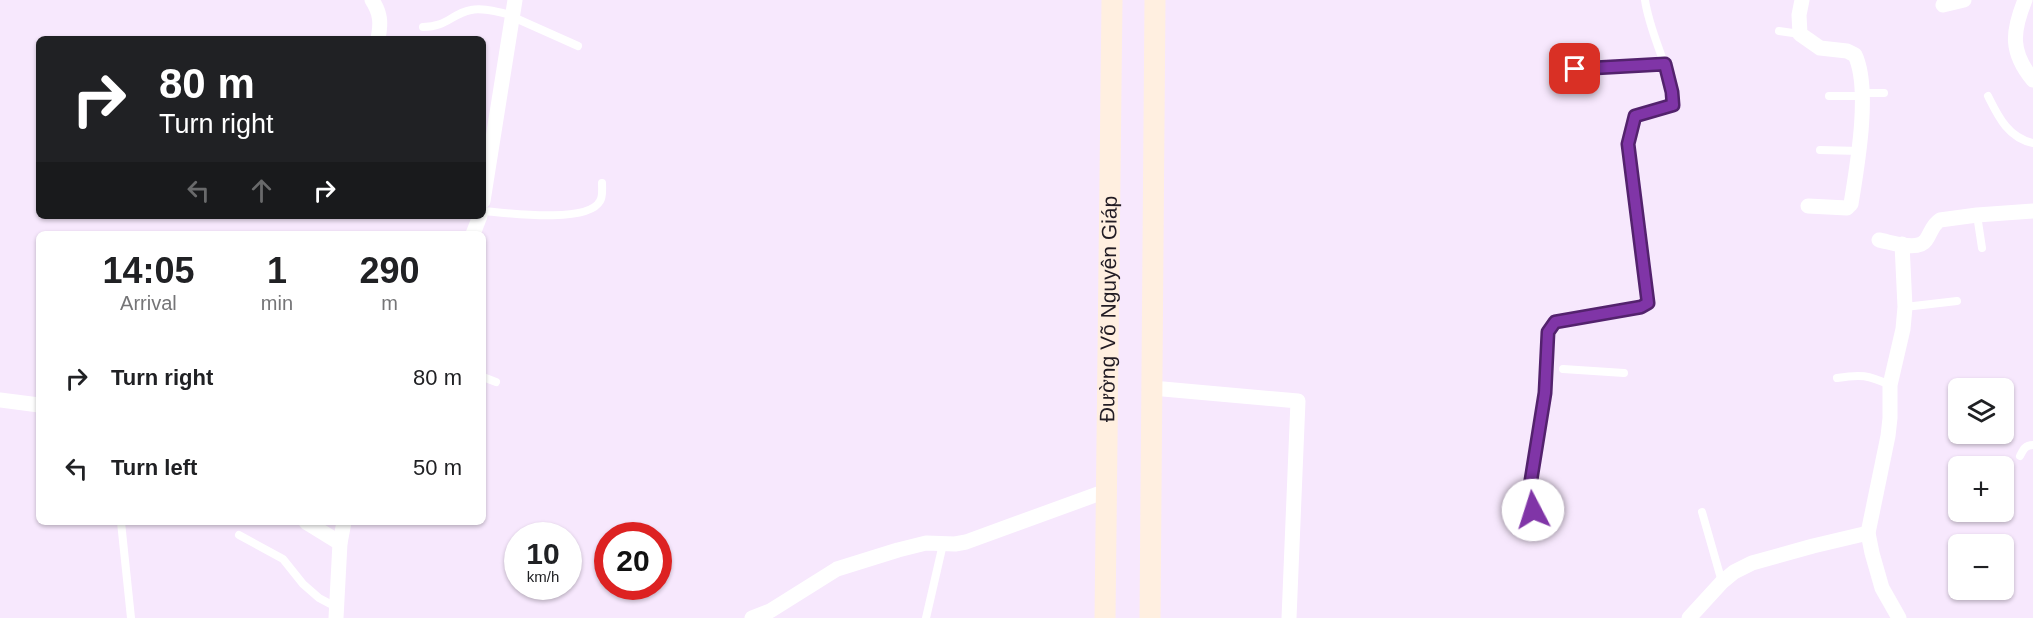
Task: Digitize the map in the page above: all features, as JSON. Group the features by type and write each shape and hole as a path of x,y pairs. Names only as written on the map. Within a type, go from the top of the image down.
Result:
{"main road":[{"name":"Đường Võ Nguyên Giáp","path":"1105,618 1112,0"},
{"name":"Đường Võ Nguyên Giáp","path":"1150,618 1155,0"}],"street":[{"path":"372,0 380,14 378,36"},
{"path":"1802,0 1799,15 1800,34 1820,48 1847,51 1855,55 1861,73 1862,94 1859,152 1851,204 1849,206 1808,206"},
{"path":"1943,5 1964,0"},
{"path":"2025,0 2014,32 2015,46 2019,59 2033,80"},
{"path":"486,180 514,11"},
{"path":"1879,240 1916,246 1921,245 1940,220 2033,211"},
{"path":"1899,618 1882,588 1868,533 1888,436 1890,385 1903,329 1905,307 1902,244"},
{"path":"1152,388 1298,401 1289,618"},
{"path":"0,400 36,405"},
{"path":"752,618 770,610 837,569 898,549 926,543 966,542 1106,491"},
{"path":"311,525 340,543"},
{"path":"336,613 340,543 343,525"},
{"path":"1689,618 1722,582 1734,572 1752,563 1868,533"}],"lane":[{"path":"1533,510 1529,497 1548,369 1548,332 1555,322 1641,307 1648,303 1628,144 1635,116 1673,105 1665,64 1645,0"},
{"path":"423,27 435,27 471,10 514,11 578,46"},
{"path":"1779,31 1800,34"},
{"path":"1553,70 1665,64"},
{"path":"1829,96 1884,93"},
{"path":"1988,96 2002,124 2017,137 2033,143"},
{"path":"1820,150 1859,152"},
{"path":"486,212 549,217 582,212 594,208 601,200 602,183"},
{"path":"1977,215 1982,248"},
{"path":"1905,307 1957,301"},
{"path":"1563,369 1624,373"},
{"path":"1837,378 1871,376 1890,385"},
{"path":"486,378 496,382"},
{"path":"2020,456 2023,449 2033,445"},
{"path":"1702,512 1722,582"},
{"path":"121,525 131,618"},
{"path":"239,535 283,559 303,584 336,613"},
{"path":"926,618 943,544"}],"route":[{"path":"1533,510 1529,497 1545,393 1548,332 1555,322 1641,307 1648,303 1628,144 1635,116 1673,105 1665,64 1575,69"}]}
